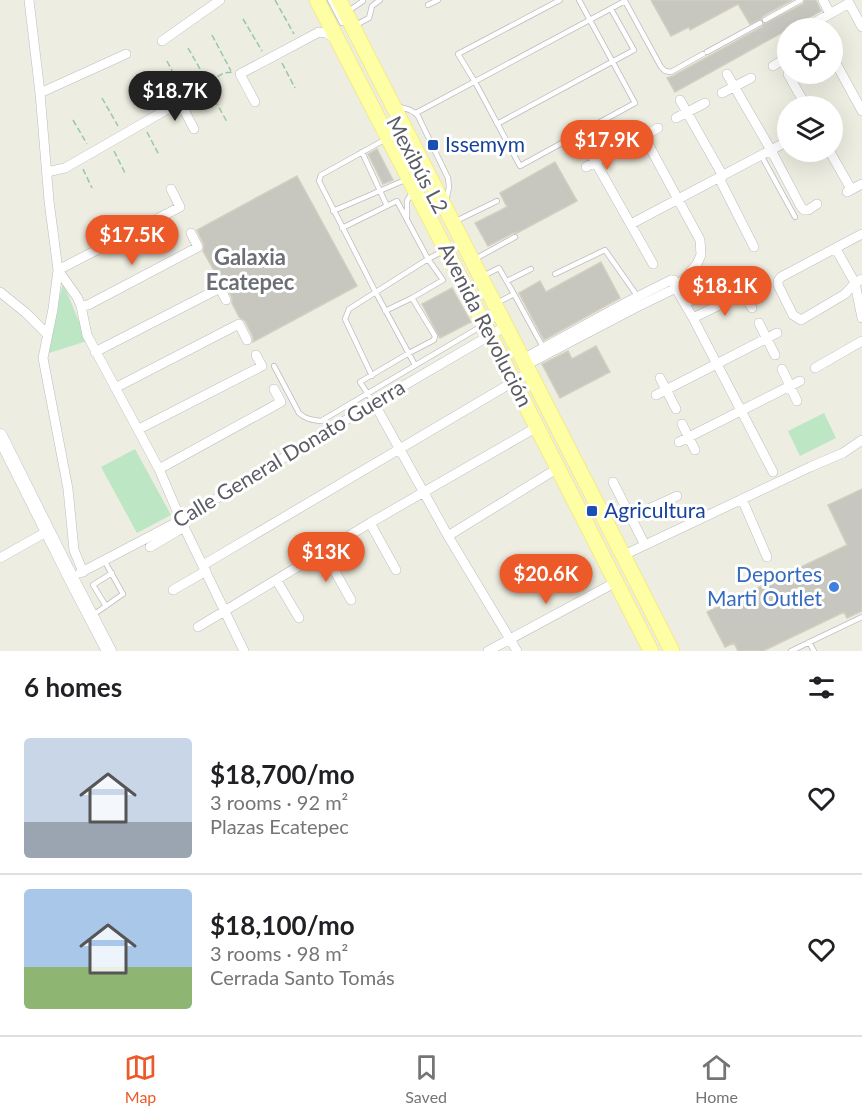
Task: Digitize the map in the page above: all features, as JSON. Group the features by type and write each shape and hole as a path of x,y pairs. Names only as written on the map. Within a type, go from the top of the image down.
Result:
{"main road":[{"name":"Avenida Revolución","path":"323,2 346,33 392,110 454,224 481,278 495,323 523,372 537,427 558,468 670,651"},
{"name":"Avenida Revolución","path":"342,6 346,33 388,138 446,249 495,323 624,555 625,578 651,651"},
{"path":"0,436 48,531 77,575 92,616 109,651"}],"street":[{"path":"29,0 58,270 43,358 68,489 77,575"},
{"path":"162,41 220,0"},
{"path":"823,0 830,14"},
{"path":"319,32 323,2"},
{"path":"823,18 849,3 862,27"},
{"path":"255,102 236,72 267,60 319,32 332,35 346,33"},
{"path":"40,93 126,54"},
{"path":"727,74 801,207 808,210 817,204"},
{"path":"843,76 862,111"},
{"path":"722,93 751,78"},
{"path":"680,100 721,177 754,247"},
{"path":"47,172 65,168 180,102 194,129"},
{"path":"676,118 705,103"},
{"path":"523,372 544,349 683,280 697,264 701,255 700,240 679,200 639,136 658,128"},
{"path":"631,224 777,147"},
{"path":"586,167 594,159 615,151"},
{"path":"594,159 653,264"},
{"path":"835,162 849,191 862,184"},
{"path":"58,270 180,207 171,189"},
{"path":"81,306 198,247 191,233"},
{"path":"859,281 845,294 797,318 777,285 781,278 862,234"},
{"path":"836,249 859,281 862,318"},
{"path":"58,270 81,306 87,335 95,352 159,469 244,651"},
{"path":"674,284 773,472"},
{"path":"173,590 205,568 401,449 638,297 674,284"},
{"path":"95,352 220,288 226,300"},
{"path":"0,292 47,334"},
{"path":"693,318 744,293 752,308"},
{"name":"Calle General Donato Guerra","path":"77,575 183,523 374,403 495,323"},
{"path":"759,323 775,355"},
{"path":"116,388 239,324 247,340"},
{"path":"656,394 777,333"},
{"path":"815,368 862,341"},
{"path":"139,429 262,366 256,355"},
{"path":"782,369 797,401"},
{"path":"660,378 675,409"},
{"path":"683,439 800,381"},
{"path":"159,469 281,402 274,389"},
{"path":"374,403 423,493 517,651"},
{"path":"682,424 683,439 694,450"},
{"path":"198,627 370,523 537,427"},
{"path":"624,555 843,453 862,440"},
{"path":"448,536 558,468"},
{"path":"613,482 645,545"},
{"path":"631,517 677,496"},
{"path":"742,499 767,557"},
{"path":"150,547 183,523"},
{"path":"370,523 396,570"},
{"path":"0,558 48,531"},
{"path":"324,552 351,600"},
{"path":"488,651 625,578"},
{"path":"277,580 299,618"}],"lane":[{"path":"342,6 363,0"},
{"path":"346,33 369,18 372,6 380,0"},
{"path":"428,5 438,0"},
{"path":"560,0 458,54 475,81 519,166 635,103 579,0"},
{"path":"416,113 624,1 661,67 671,72 801,0"},
{"name":"Mexibús L2","path":"323,2 495,323"},
{"path":"497,124 634,50 611,9"},
{"path":"392,110 408,109 416,113 448,178 449,187 445,207"},
{"name":"Mexibús L2","path":"392,110 495,323"},
{"path":"388,138 321,175 319,182 415,365"},
{"path":"362,152 387,207"},
{"path":"761,155 795,217"},
{"path":"333,211 380,191 412,183 407,201 406,219"},
{"path":"342,228 397,201 428,259 443,280 386,311"},
{"path":"454,224 496,201"},
{"path":"472,261 515,237"},
{"path":"372,376 345,319 349,309 446,249"},
{"path":"555,274 605,250 638,297"},
{"path":"481,278 500,268 544,349"},
{"path":"507,281 531,269"},
{"path":"686,305 752,273"},
{"path":"273,366 298,413 303,417 321,421 415,365 495,323 514,294"},
{"path":"374,403 360,382 434,340 435,336 412,298"},
{"path":"523,372 625,578"},
{"path":"523,372 625,578 656,651"},
{"path":"92,616 123,594 104,560"},
{"path":"106,606 93,585 112,573"},
{"path":"790,651 862,616"},
{"path":"809,642 814,651"}],"path":[{"path":"276,0 299,43"},
{"path":"243,19 267,60"},
{"path":"167,61 185,95 206,83 236,72 212,35"},
{"path":"189,48 227,122"},
{"path":"278,54 295,88"},
{"path":"134,78 155,116"},
{"path":"102,98 123,135"},
{"path":"73,120 92,153"},
{"path":"143,123 159,155"},
{"path":"110,142 125,173"},
{"path":"78,160 92,188"}],"green space":[{"path":"63,283 87,341 46,354"},
{"path":"824,413 836,438 800,456 788,431"},
{"path":"135,449 171,515 137,533 101,467"}],"building":[{"path":"651,0 792,0 750,24 738,4 690,30 689,27 671,36"},
{"path":"805,0 816,0 821,11 808,18 777,18 777,35 675,92 667,78 673,76 764,24 803,4"},
{"path":"377,149 393,180 383,184 368,154"},
{"path":"555,162 577,201 488,246 475,223 507,207 500,193"},
{"path":"297,176 357,286 253,342 245,321 239,317 232,303 226,285 220,281 203,251 204,245 197,230"},
{"path":"601,262 620,298 544,340 519,293 540,281 546,292"},
{"path":"452,288 471,322 440,338 422,304"},
{"path":"596,346 610,372 560,398 542,364 568,351 572,359"},
{"path":"862,489 862,611 847,618 844,612 763,651 738,651 734,643 725,647 707,612 847,545 828,505"}],"place":[{"name":"Issemym","path":"433,145"},
{"name":"Agricultura","path":"592,511"},
{"name":"Deportes Marti Outlet","path":"834,587"}],"district":[{"name":"Galaxia Ecatepec","path":"250,270"}]}
